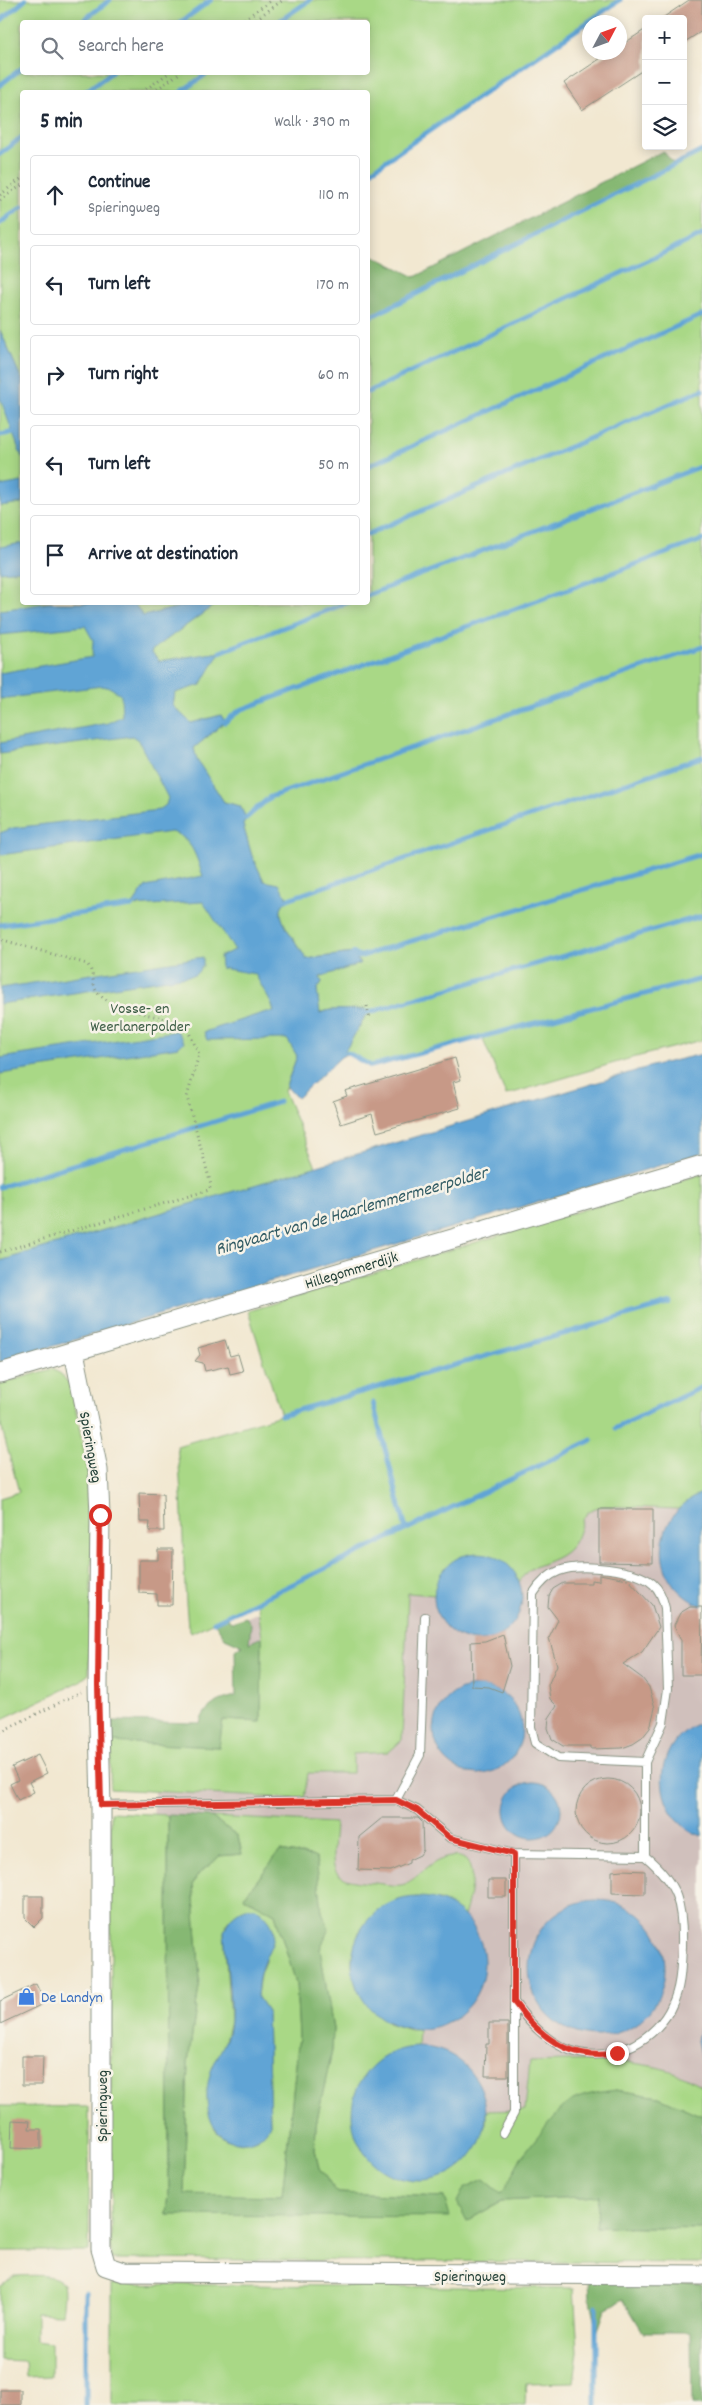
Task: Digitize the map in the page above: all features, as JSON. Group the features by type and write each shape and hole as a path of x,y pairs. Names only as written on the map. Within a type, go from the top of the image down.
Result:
{"street":[{"name":"Hillegommerdijk","path":"0,1373 702,1165"},
{"name":"Spieringweg","path":"74,1352 98,1470 98,1685 101,1805 101,2249 106,2266 124,2272 702,2276"}],"lane":[{"path":"514,2002 537,2029 550,2040 566,2049 601,2056 617,2053 651,2033 672,2006 681,1971 682,1914 677,1897 667,1879 645,1856 645,1762 663,1724 668,1689 665,1608 662,1596 654,1585 644,1577 632,1572 577,1568 561,1570 549,1576 533,1594 531,1727 535,1743 544,1751 558,1758 645,1762"},
{"path":"396,1800 420,1755 425,1617"},
{"path":"101,1805 396,1800 417,1810 450,1838 514,1854 645,1856"},
{"path":"503,2133 514,2114 514,1854"}],"path":[{"path":"243,20 272,0"},
{"path":"255,20 283,0"},
{"path":"145,90 166,75"},
{"path":"156,90 177,75"},
{"path":"0,195 20,180"},
{"path":"0,200 20,186"},
{"path":"0,935 3,940 87,964 93,970 96,990 105,1001 161,1018 184,1022 199,1054 187,1097 212,1185 208,1190 0,1252"},
{"path":"367,1006 370,1018"},
{"path":"0,1732 72,1697"}],"shaded area":[{"path":"702,1408 702,2246 143,2236 155,1756 235,1759 241,1620"}],"green space":[{"path":"0,0 620,0 598,15 582,15 582,26 370,172 370,90 20,90 20,375 0,330"},
{"path":"663,151 675,165 370,317 370,254 415,277"},
{"path":"702,151 702,1040 628,1059 506,1095 482,1037 371,1066 345,1051 366,1015 365,1009 330,1010 319,1013 317,990 322,982 320,977 360,963 353,953 306,959 282,918 282,907 288,899 264,881 252,856 243,825 246,818 240,806 224,802 196,760 194,748 225,722 221,715 191,723 173,706 175,693 219,653 159,661 151,651 214,605 370,605 370,317"},
{"name":"Vosse- en Weerlanerpolder","path":"0,358 20,404 20,605 110,605 297,1056 284,1091 316,1167 0,1261"},
{"path":"135,605 187,605 143,616"},
{"path":"702,1174 702,1493 678,1509 604,1506 595,1508 585,1516 575,1541 566,1552 529,1570 519,1582 510,1569 498,1560 485,1555 471,1555 458,1559 447,1567 439,1579 435,1595 408,1593 402,1740 389,1752 353,1754 353,1773 308,1773 304,1799 110,1789 111,1742 219,1747 223,1720 261,1722 262,1637 257,1601 191,1633 188,1626 177,1446 281,1415 248,1311"},
{"path":"52,1369 61,1374 71,1386 90,1482 92,1540 89,1674 79,1682 0,1720 0,1498 19,1492 0,1421 0,1384"},
{"path":"228,1615 229,1621 233,1622 246,1617 251,1624 249,1643 262,1637 261,1722 223,1720 219,1747 111,1742 112,1721 200,1723 205,1712 213,1704 236,1696 235,1651 243,1646 225,1638 214,1622"},
{"path":"111,1812 168,1815 169,2194 167,2215 444,2197 338,2193 319,2169 315,2149 316,2124 332,2051 333,2029 320,1949 328,1928 322,1912 316,1857 280,1851 244,1897 275,1914 296,1983 299,2036 282,2196 184,2195 188,2062 200,1980 193,1884 199,1874 219,1856 242,1854 238,1836 211,1817 335,1823 333,1860 335,1868 339,1874 347,1879 358,1882 402,1885 440,1860 454,1857 463,1858 469,1864 471,1884 464,1916 450,1905 439,1900 416,1897 374,1914 359,1932 352,1955 352,1967 357,1989 388,2023 410,2030 419,2030 418,2047 399,2051 383,2059 370,2069 361,2082 355,2097 353,2114 362,2150 486,2124 486,2111 525,2110 530,2062 601,2061 636,2064 671,2071 702,2086 702,2116 659,2097 616,2090 538,2138 521,2157 511,2181 501,2194 467,2221 502,2201 600,2196 596,2227 702,2229 702,2263 111,2259","holes":["232,1917 266,1959 260,1974 257,1996 267,2011 270,2124 241,2143 225,2139 215,2130 213,2066 223,2049 230,2020 224,1932 226,1924"]},
{"path":"168,1815 211,1817 238,1836 242,1854 219,1856 199,1874 193,1884 200,1980 188,2062 184,2194 282,2196 299,2036 296,1983 275,1914 244,1897 280,1851 316,1857 322,1912 329,1928 320,1949 333,2029 332,2051 316,2124 315,2149 319,2169 338,2193 444,2197 450,2217 167,2215 169,2194"},
{"path":"616,2090 659,2097 702,2116 702,2229 596,2227 599,2196 502,2201 467,2221 457,2202 464,2188 484,2179 501,2193 526,2151 559,2111 571,2101 581,2097"},
{"path":"0,2106 89,2107 89,2251 0,2251"},
{"path":"14,2276 49,2276 60,2281 63,2285 62,2314 36,2313 36,2341 51,2343 51,2376 26,2377 25,2361 0,2360 0,2288"},
{"path":"589,2281 702,2284 702,2405 692,2405 691,2332 643,2332 623,2299 605,2310 597,2333 590,2300"},
{"path":"112,2284 574,2288 578,2351 574,2382 526,2383 525,2405 112,2405"}],"water":[{"path":"0,330 20,375 20,453 0,398"},
{"path":"20,482 20,503 0,506 0,486"},
{"path":"20,543 20,570 0,572 0,547"},
{"path":"34,605 135,605 143,616 187,605 214,605 151,651 159,661 220,652 201,685 175,693 173,706 191,723 221,715 225,722 194,748 197,760 224,802 240,806 246,818 243,825 252,856 264,881 279,884 288,899 282,907 282,918 306,959 353,953 360,964 320,977 322,982 317,990 320,1013 330,1010 365,1009 366,1015 345,1051 348,1053 341,1057 297,1098 286,1086 297,1056 287,1039 207,1040 204,1032 266,1012 274,1012 255,974 221,968 220,956 235,950 203,902 132,906 145,887 203,876 189,843 184,838 171,832 0,855 0,833 13,828 159,810 166,805 168,798 138,740 132,736 0,754 0,743 108,723 122,716 121,695 111,688 102,686 0,699 0,673 92,657 93,640 85,626 0,635 0,610"},
{"path":"203,957 203,966 195,975 0,1004 0,988"},
{"path":"177,1031 184,1042 179,1047 0,1074 0,1058"},
{"name":"Ringvaart van de Haarlemmermeerpolder","path":"702,1054 702,1153 0,1362 0,1261 652,1066"},
{"path":"702,1493 702,1606 684,1596 672,1583 665,1567 662,1550 665,1533 672,1517 685,1503"},
{"path":"478,1553 495,1557 509,1566 518,1580 522,1597 518,1614 509,1628 495,1637 478,1641 461,1637 447,1628 438,1614 434,1597 438,1580 447,1566 461,1557"},
{"path":"478,1686 495,1690 509,1699 518,1713 522,1730 518,1747 509,1761 495,1770 478,1774 461,1770 447,1761 438,1747 434,1730 438,1713 447,1699 461,1690"},
{"path":"702,1722 702,1836 685,1827 672,1813 665,1797 662,1779 665,1762 672,1745 685,1732"},
{"path":"533,1782 544,1784 553,1790 559,1799 561,1810 559,1821 553,1830 544,1836 533,1838 522,1836 513,1830 507,1821 505,1810 507,1799 513,1790 522,1784"},
{"path":"418,1897 431,1898 443,1902 465,1916 479,1938 483,1950 483,1976 479,1988 465,2010 443,2024 431,2028 418,2029 405,2028 393,2024 371,2010 357,1988 353,1976 352,1963 353,1950 357,1938 371,1916 393,1902 405,1898"},
{"path":"597,1900 623,1905 645,1920 660,1942 665,1968 660,1994 645,2016 623,2031 597,2036 571,2031 549,2016 534,1994 529,1968 534,1942 549,1920 571,1905"},
{"path":"256,1908 266,1917 274,1932 260,1973 257,1996 267,2011 270,2124 256,2140 234,2142 223,2137 215,2128 207,2104 207,2091 209,2078 226,2039 230,2020 224,1932 227,1924 233,1917 240,1911"},
{"path":"702,2015 702,2063 697,2041"},
{"path":"419,2047 445,2052 456,2058 466,2067 475,2077 481,2088 486,2114 481,2140 475,2151 466,2161 456,2170 445,2176 419,2181 393,2176 382,2170 372,2161 363,2151 357,2140 352,2114 357,2088 363,2077 372,2067 382,2058 393,2052"}],"building":[{"path":"689,0 702,0 702,31 687,40 687,15 667,15"},
{"path":"642,32 642,71 582,110 564,83 598,60 627,60 627,41"},
{"path":"455,1058 461,1080 453,1082 460,1108 377,1132 372,1114 341,1124 333,1101 347,1096 345,1091"},
{"path":"225,1340 230,1356 238,1354 243,1371 230,1374 228,1366 205,1371 203,1363 195,1361 200,1355 198,1348"},
{"path":"139,1493 163,1494 164,1531 149,1531 150,1522 140,1522"},
{"path":"599,1509 653,1509 653,1563 599,1562"},
{"path":"158,1549 173,1549 172,1605 157,1605 157,1594 139,1593 139,1560 158,1560"},
{"path":"599,1574 628,1579 652,1605 659,1627 642,1652 623,1664 642,1678 649,1687 655,1708 650,1728 642,1738 633,1744 622,1748 591,1749 591,1746 563,1746 552,1739 548,1728 549,1718 557,1706 550,1699 548,1685 557,1665 549,1638 558,1620 548,1607 549,1596 553,1589 563,1583 591,1583 591,1580 599,1581"},
{"path":"690,1607 702,1607 701,1675 681,1675 681,1640 674,1625 680,1613"},
{"path":"503,1634 510,1666 502,1692 489,1687 472,1686 471,1642 485,1641"},
{"path":"38,1755 47,1773 29,1782 34,1792 18,1800 10,1784 18,1780 12,1767"},
{"path":"608,1779 620,1781 631,1788 638,1799 640,1811 638,1823 631,1834 620,1841 608,1843 596,1841 585,1834 578,1823 576,1811 578,1799 585,1788 596,1781"},
{"path":"382,1818 418,1818 422,1822 423,1850 420,1855 409,1860 409,1863 390,1871 358,1870 359,1837"},
{"path":"612,1871 645,1871 645,1894 612,1893"},
{"path":"488,1880 506,1880 506,1897 488,1897"},
{"path":"25,1896 43,1896 43,1918 34,1927 25,1918"},
{"path":"36,1984 45,2003 0,2024 0,2001"},
{"path":"489,2023 508,2023 508,2076 485,2076 486,2044 489,2044"},
{"path":"22,2056 43,2056 42,2085 22,2085"},
{"path":"12,2120 30,2121 29,2129 41,2129 41,2149 11,2148"},
{"path":"0,2390 21,2390 21,2405 0,2405"}],"waterway":[{"path":"0,21 25,0"},
{"path":"84,20 110,0"},
{"path":"184,20 211,0"},
{"path":"281,20 310,0"},
{"path":"370,172 620,0"},
{"path":"0,85 20,70"},
{"path":"88,90 108,75"},
{"path":"184,90 205,75"},
{"path":"0,154 20,139"},
{"path":"370,317 702,151"},
{"path":"0,223 20,208"},
{"path":"370,391 702,235"},
{"path":"370,465 702,315"},
{"path":"370,533 702,390"},
{"path":"0,435 15,432"},
{"path":"370,594 702,466"},
{"path":"225,722 240,710 702,540"},
{"path":"220,652 341,605"},
{"path":"246,818 270,797 702,647"},
{"path":"288,899 702,757"},
{"path":"353,953 358,957 702,854"},
{"path":"0,925 132,906"},
{"path":"366,1013 702,916"},
{"path":"348,1053 371,1066 702,979"},
{"path":"0,1187 279,1102"},
{"path":"281,1415 671,1303"},
{"path":"616,1428 702,1387"},
{"path":"373,1403 406,1529"},
{"path":"214,1622 592,1440"},
{"path":"86,2293 86,2405"},
{"path":"596,2306 596,2405"}],"place":[{"name":"De Landyn","path":"27,1996"}],"route":[{"path":"100,1515 98,1685 101,1805 154,1806 396,1800 417,1810 450,1838 514,1854 514,2002 537,2029 550,2040 566,2049 601,2056 617,2053"}]}
